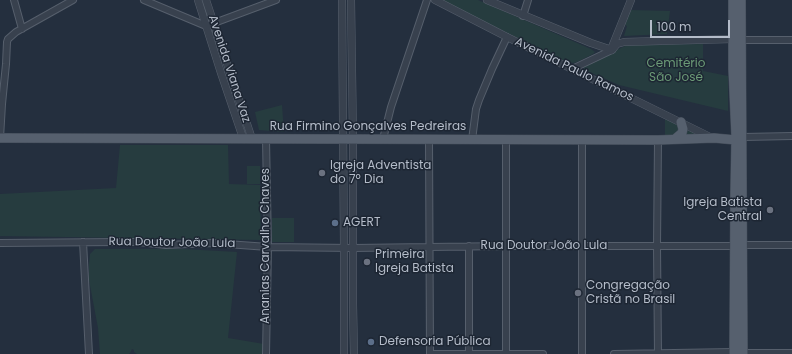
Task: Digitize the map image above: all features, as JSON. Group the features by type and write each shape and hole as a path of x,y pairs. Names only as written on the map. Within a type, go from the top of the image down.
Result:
{"main road":[{"path":"733,0 738,69 739,353"},
{"path":"737,39 742,0"},
{"path":"674,139 682,133 683,129 681,122"},
{"name":"Rua Firmino Gonçalves Pedreiras","path":"0,138 429,140 658,140 739,138"}],"street":[{"path":"14,0 22,29"},
{"path":"0,138 6,64 6,42 11,35 73,0"},
{"path":"144,0 210,24 260,3 276,0"},
{"name":"Avenida Viana Vaz","path":"198,0 230,70 248,139"},
{"name":"Avenida Viana Vaz","path":"206,0 221,73 248,139"},
{"path":"342,0 344,354"},
{"path":"351,0 354,354"},
{"path":"383,139 390,107 426,0"},
{"name":"Avenida Paulo Ramos","path":"435,0 507,37 714,138"},
{"path":"487,0 523,16 612,50"},
{"path":"523,16 528,0"},
{"path":"612,50 631,0"},
{"path":"342,23 351,23"},
{"path":"472,140 476,109 479,100 507,37"},
{"path":"572,69 612,50 617,44 624,42 737,39 792,40"},
{"name":"Avenida Paulo Ramos","path":"591,43 597,48 597,57"},
{"path":"221,73 230,70"},
{"path":"342,82 352,82"},
{"name":"Rua Firmino Gonçalves Pedreiras","path":"739,138 792,136"},
{"name":"Ananias Carvalho Chaves","path":"266,139 268,247 266,354"},
{"path":"506,139 506,354"},
{"path":"429,140 431,354 543,354"},
{"path":"582,140 582,354"},
{"path":"658,140 658,354"},
{"path":"343,194 352,194"},
{"path":"83,242 89,354"},
{"name":"Rua Doutor João Lula","path":"0,243 139,242 166,245 213,242 268,247 353,248 430,246 792,245"},
{"path":"469,246 469,354"},
{"path":"343,304 353,304"},
{"path":"614,354 792,353"}],"green space":[{"path":"440,0 478,0 595,52 574,63 567,62"},
{"path":"631,10 670,11 667,34 624,36 627,26 625,25"},
{"name":"Cemitério São José","path":"703,44 703,71 728,76 728,111 619,85 585,70 584,68 586,65 627,45"},
{"path":"282,105 284,132 259,130 255,112"},
{"path":"665,117 705,137 665,137"},
{"path":"120,145 228,145 229,184 260,185 261,240 0,236 0,194 116,188"},
{"path":"247,166 260,166 260,184 247,184"},
{"path":"272,218 294,218 294,242 272,242"},
{"path":"95,249 183,249 237,252 228,338 264,344 264,354 137,354 132,349 129,354 100,354 98,328 89,280 90,254"}],"place":[{"name":"Igreja Adventista do 7º Dia","path":"322,173"},
{"name":"Igreja Batista Central","path":"770,210"},
{"name":"AGERT","path":"335,223"},
{"name":"Primeira Igreja Batista","path":"367,262"},
{"name":"Congregação Cristã no Brasil","path":"578,293"},
{"name":"Defensoria Pública","path":"371,342"}]}
